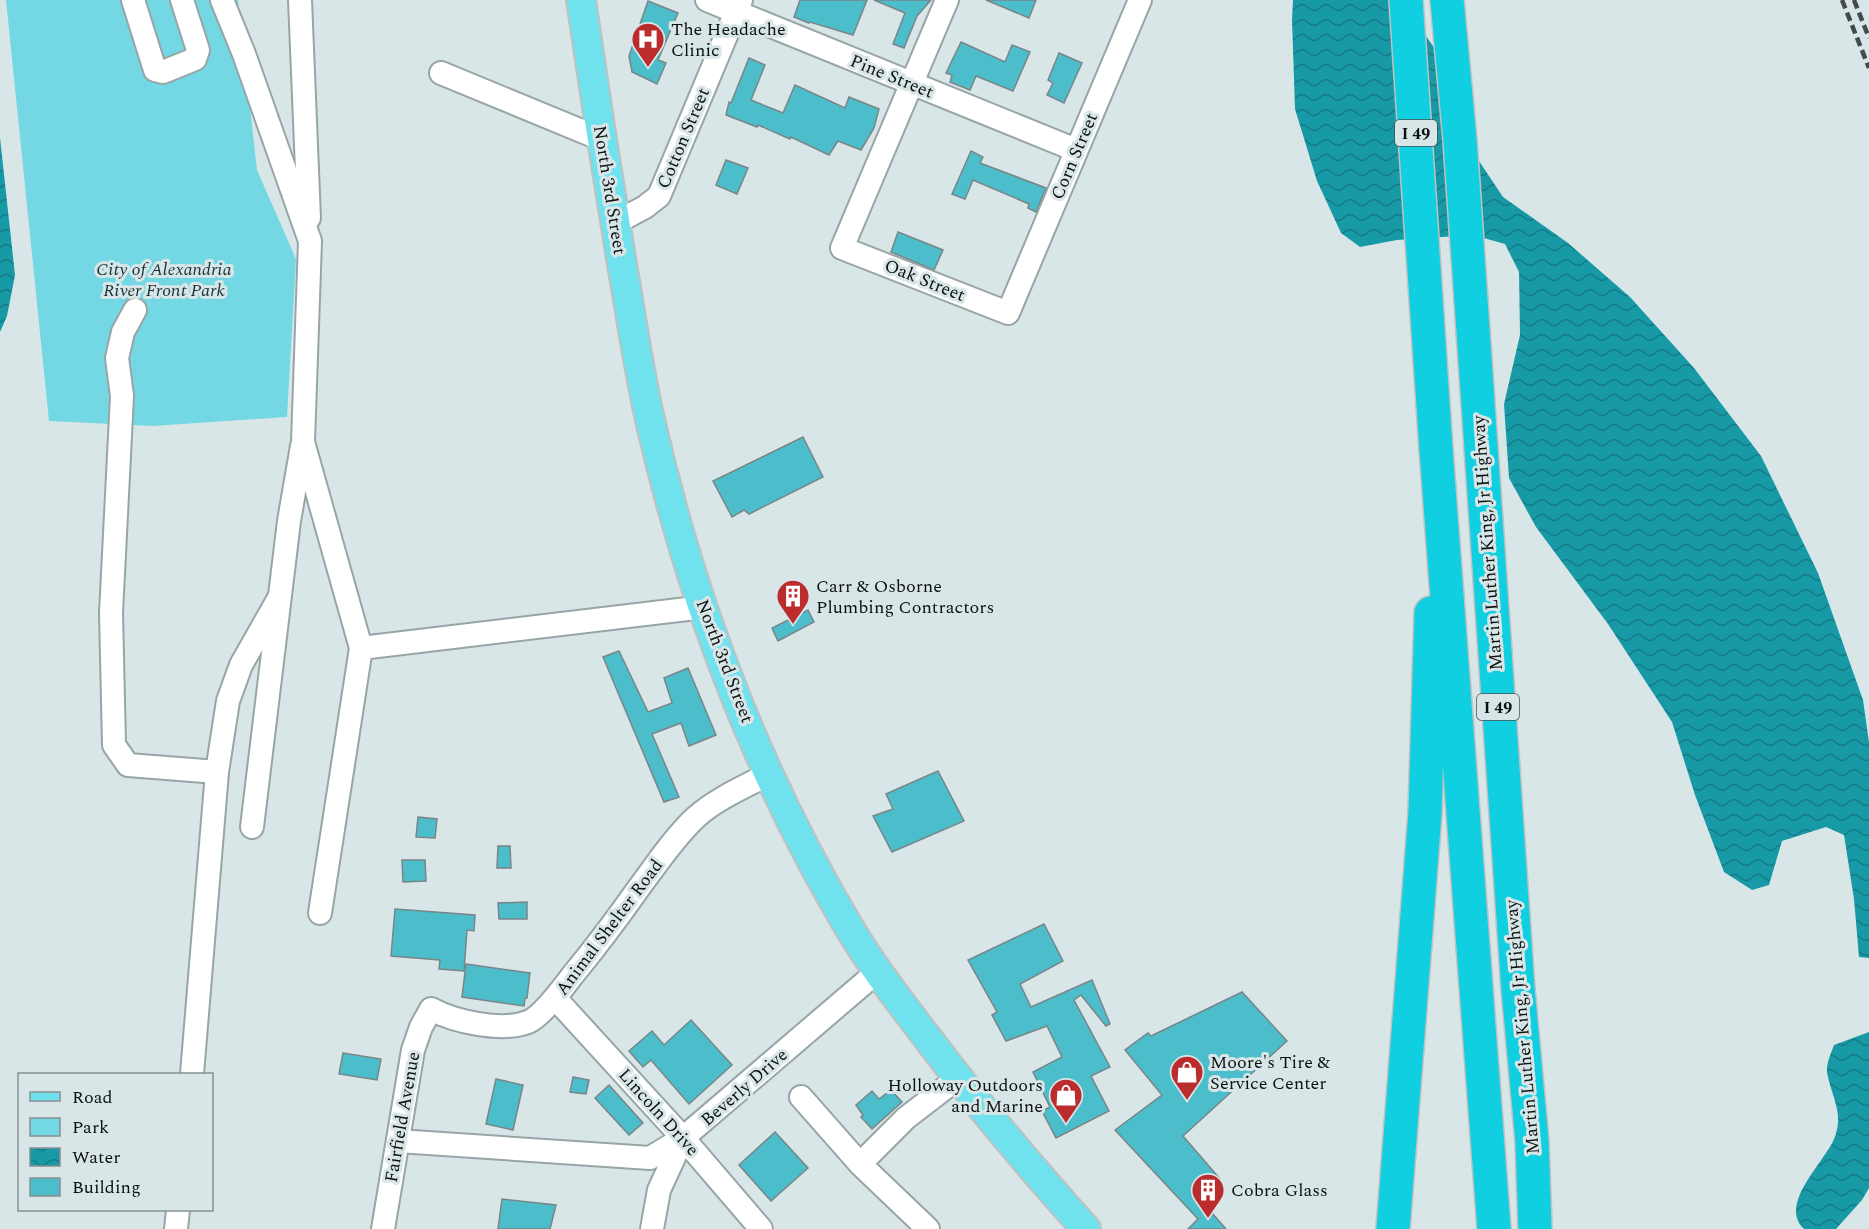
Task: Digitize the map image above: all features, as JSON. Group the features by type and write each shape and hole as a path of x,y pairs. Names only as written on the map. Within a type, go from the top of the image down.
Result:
{"highway":[{"name":"I 49","path":"1406,0 1436,450 1494,1229"},
{"name":"Martin Luther King, Jr Highway","path":"1447,0 1460,140 1518,989 1532,1141 1535,1229"},
{"path":"1459,0 1460,140"},
{"path":"1393,1229 1425,813 1436,450"},
{"path":"1532,1141 1545,1229"}],"main road":[{"name":"North 3rd Street","path":"581,0 601,139 650,423 684,547 726,670 769,774 808,856 877,972 1027,1164 1086,1229"}],"street":[{"path":"133,0 155,70 163,72 195,59 198,50 182,0"},
{"path":"222,0 244,54 310,241"},
{"path":"252,828 289,521 303,442 310,241 300,0"},
{"name":"Pine Street","path":"707,0 739,6 910,84 1076,150"},
{"path":"910,84 947,0"},
{"name":"Corn Street","path":"1008,313 1140,0"},
{"name":"Cotton Street","path":"615,223 645,207 659,196 739,6"},
{"path":"441,73 601,139"},
{"name":"Oak Street","path":"910,84 842,248 1008,313"},
{"path":"135,310 123,332 117,358 122,396 111,612 114,745 128,765 217,772"},
{"path":"303,442 361,648 320,913"},
{"path":"192,1073 217,772 228,701 241,665 279,598"},
{"path":"361,648 704,607"},
{"name":"Animal Shelter Road","path":"431,1009 446,1017 468,1023 502,1025 529,1022 555,998 666,851 695,818 717,802 769,774"},
{"name":"Beverly Drive","path":"652,1229 659,1190 683,1138 877,972"},
{"name":"Lincoln Drive","path":"555,998 683,1138 761,1229"},
{"name":"Fairfield Avenue","path":"383,1229 413,1050 421,1027 431,1009"},
{"path":"860,1164 906,1118 958,1078"},
{"path":"801,1097 860,1164 928,1229"},
{"path":"398,1142 650,1158 683,1138"},
{"path":"176,1229 178,1211"}],"green space":[{"name":"City of Alexandria River Front Park","path":"6,0 238,0 257,170 296,259 287,417 153,426 49,421"}],"water":[{"path":"1293,0 1401,0 1435,49 1447,96 1473,152 1503,197 1568,243 1630,297 1694,368 1761,456 1818,573 1863,700 1869,742 1869,958 1859,957 1854,899 1844,835 1826,827 1782,841 1769,885 1752,890 1724,872 1695,795 1672,722 1608,624 1536,527 1509,478 1504,404 1520,335 1519,272 1505,244 1473,235 1397,240 1360,247 1341,233 1317,181 1295,109"},
{"path":"0,138 15,275 7,316 0,332"},
{"path":"1869,1032 1869,1188 1862,1200 1836,1229 1804,1229 1797,1219 1796,1208 1799,1196 1829,1149 1837,1130 1838,1113 1827,1072 1829,1058 1834,1045"}],"building":[{"path":"800,0 867,0 853,35 794,17"},
{"path":"874,0 931,0 917,16 904,48 893,44 905,13"},
{"path":"986,0 1036,0 1029,18"},
{"path":"648,1 678,13 658,60 666,63 657,84 632,72 629,56"},
{"path":"961,42 1005,62 1012,45 1030,52 1013,91 976,76 970,90 950,82 952,75 946,73"},
{"path":"1059,53 1082,63 1064,103 1047,95 1053,83 1048,80"},
{"path":"749,58 765,65 751,100 783,113 795,85 845,108 849,97 879,109 874,128 861,150 838,141 829,155 791,137 790,139 758,125 757,127 726,115 729,102 731,103"},
{"path":"971,151 983,157 980,163 1046,188 1036,212 1028,208 1029,204 973,180 965,199 952,194"},
{"path":"726,160 748,168 737,194 716,185"},
{"path":"898,232 943,250 934,270 891,252"},
{"path":"803,437 823,477 749,514 744,510 732,517 713,481"},
{"name":"Carr & Osborne Plumbing Contractors","path":"808,610 814,622 778,641 772,628"},
{"path":"619,651 648,712 672,703 664,678 688,668 716,735 689,746 681,723 652,734 679,797 664,802 603,657"},
{"path":"938,771 964,821 892,852 873,816 893,809 886,794"},
{"path":"418,817 437,819 435,838 416,837"},
{"path":"498,846 510,846 511,868 497,868"},
{"path":"402,860 425,860 426,881 403,882"},
{"path":"527,902 527,919 499,919 498,903"},
{"path":"395,909 475,915 474,931 467,930 464,971 439,969 440,960 391,956"},
{"path":"1044,924 1063,961 1020,984 1031,1007 1092,980 1110,1024 1106,1026 1081,995 1074,1000 1110,1067 1091,1076 1109,1111 1056,1138 1042,1111 1050,1107 1033,1072 1062,1057 1047,1026 1006,1041 992,1015 997,1012 968,960"},
{"path":"466,964 530,973 524,1006 462,997"},
{"name":"Moore's Tire & Service Center","path":"1242,992 1287,1041 1183,1136 1220,1179 1199,1198 1226,1229 1188,1229 1198,1219 1115,1130 1162,1095 1125,1050 1148,1033 1151,1036"},
{"path":"691,1020 732,1065 689,1104 651,1060 643,1067 629,1051 652,1031 664,1045"},
{"path":"343,1053 381,1059 377,1080 339,1074"},
{"path":"573,1077 589,1080 586,1094 570,1092"},
{"path":"496,1079 523,1085 513,1130 486,1124"},
{"path":"609,1085 643,1123 629,1135 595,1098"},
{"path":"891,1090 902,1102 872,1129 861,1117 863,1115 856,1105 872,1091 879,1099"},
{"path":"775,1132 808,1168 771,1201 739,1165"},
{"path":"502,1199 556,1205 550,1229 498,1229"}],"railway":[{"path":"1842,0 1869,68"},
{"path":"1854,0 1869,38"}],"place":[{"name":"The Headache Clinic","path":"648,68"},
{"name":"Carr & Osborne Plumbing Contractors","path":"793,625"},
{"name":"Moore's Tire & Service Center","path":"1187,1101"},
{"name":"Holloway Outdoors and Marine","path":"1066,1124"},
{"name":"Cobra Glass","path":"1208,1219"}]}
